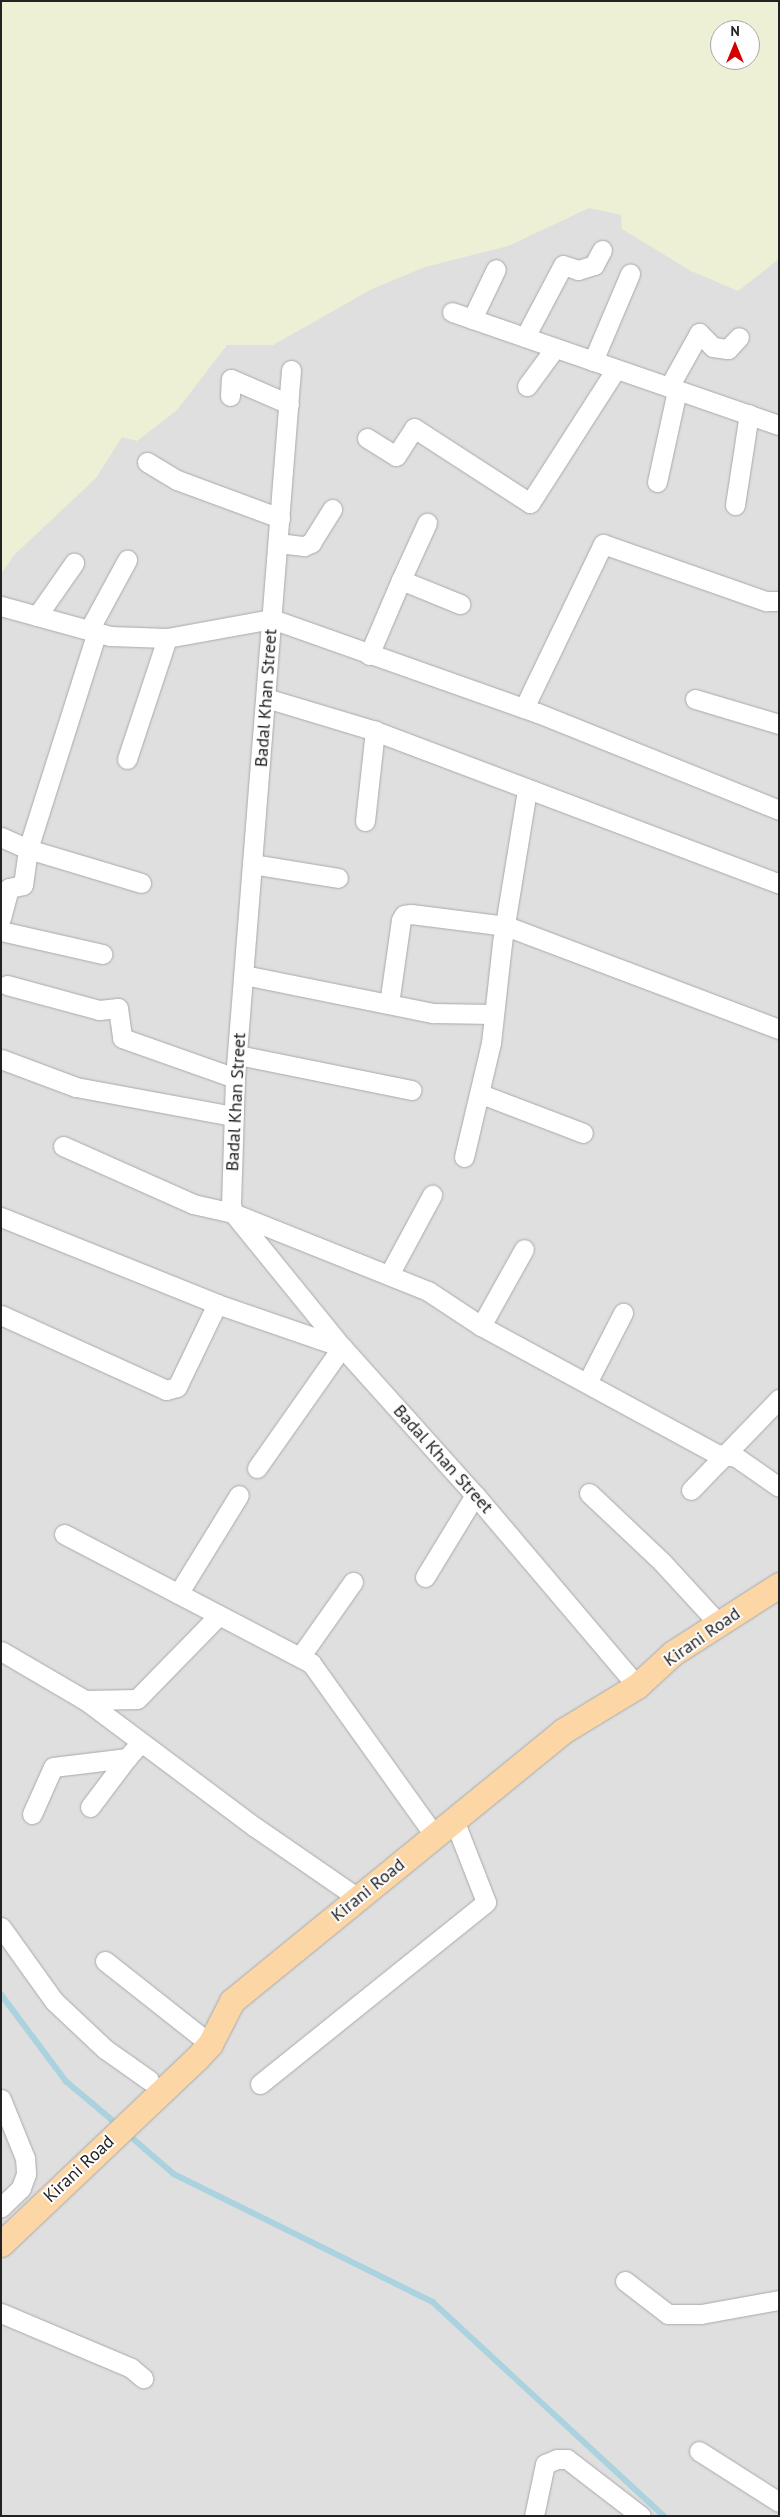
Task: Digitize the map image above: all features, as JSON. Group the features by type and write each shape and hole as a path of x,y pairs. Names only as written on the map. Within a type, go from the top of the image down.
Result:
{"main road":[{"name":"Kirani Road","path":"6,2238 204,2051 232,2001 563,1731 637,1686 673,1653 779,1585"}],"street":[{"path":"525,337 563,265 578,270 594,265 602,250"},
{"path":"472,318 496,269"},
{"path":"593,361 630,274"},
{"path":"452,312 779,425"},
{"path":"657,482 673,388 699,333 713,347 728,350 739,337"},
{"path":"527,386 556,348"},
{"path":"368,438 396,456 414,428 530,503 616,369"},
{"name":"Badal Khan Street","path":"291,370 233,1116 234,1213 342,1347 476,1495 637,1686"},
{"path":"230,396 231,379 289,404"},
{"path":"735,505 748,414"},
{"path":"147,462 177,480 280,518"},
{"path":"278,543 304,546 311,543 332,508"},
{"path":"370,655 426,523"},
{"path":"524,708 603,544 766,601 779,601"},
{"path":"1,918 9,888 23,885 28,849 93,631 127,560"},
{"path":"37,616 74,563"},
{"path":"401,580 460,604"},
{"path":"1,606 110,636 167,638 272,619 524,708 779,810"},
{"path":"127,759 167,638"},
{"path":"266,698 375,731 779,884"},
{"path":"695,699 779,724"},
{"path":"365,821 375,731"},
{"path":"464,1157 480,1094 527,790"},
{"path":"1,837 28,849 141,883"},
{"path":"252,864 338,878"},
{"path":"389,1004 404,914 506,926 779,1029"},
{"path":"1,931 102,954"},
{"path":"244,975 433,1013 493,1014"},
{"path":"8,985 100,1010 118,1008 122,1038 236,1078"},
{"path":"238,1055 411,1090"},
{"path":"1,1059 76,1088 233,1116"},
{"path":"480,1094 584,1132"},
{"path":"63,1146 194,1204 234,1213 390,1273 428,1291 481,1326 586,1383 725,1455 736,1457 779,1487"},
{"path":"390,1273 432,1195"},
{"path":"1,1217 217,1304 342,1347 257,1468"},
{"path":"481,1326 524,1249"},
{"path":"1,1314 166,1390 177,1387 217,1304"},
{"path":"586,1383 623,1313"},
{"path":"691,1490 779,1399"},
{"path":"589,1494 662,1562 719,1624"},
{"path":"178,1594 239,1495"},
{"path":"425,1576 476,1495"},
{"path":"64,1534 311,1663 435,1836"},
{"path":"300,1657 353,1582"},
{"path":"85,1700 137,1699 219,1615"},
{"path":"1,1651 85,1700 255,1827 358,1898"},
{"path":"90,1807 141,1742"},
{"path":"32,1814 53,1768 127,1758"},
{"path":"260,2084 486,1902 454,1820"},
{"path":"1,1927 54,2001 105,2049 149,2080"},
{"path":"105,1961 204,2051"},
{"path":"1,2099 6,2117 25,2158 26,2174 21,2188 1,2207"},
{"path":"625,2281 668,2314 701,2314 779,2300"},
{"path":"1,2313 131,2368 143,2378"},
{"path":"699,2451 779,2502"},
{"path":"534,2516 545,2464 558,2459 567,2460 641,2516"}],"shaded area":[{"path":"1,1 779,1 779,2516 1,2516"}],"green space":[{"path":"1,1 779,1 779,259 738,291 691,271 622,229 621,215 589,208 508,246 425,267 372,289 273,345 227,345 177,410 137,441 122,437 96,478 14,555 1,574"}],"waterway":[{"path":"1,1994 66,2081 117,2124"},
{"path":"128,2134 174,2174 433,2302 664,2516"}]}
